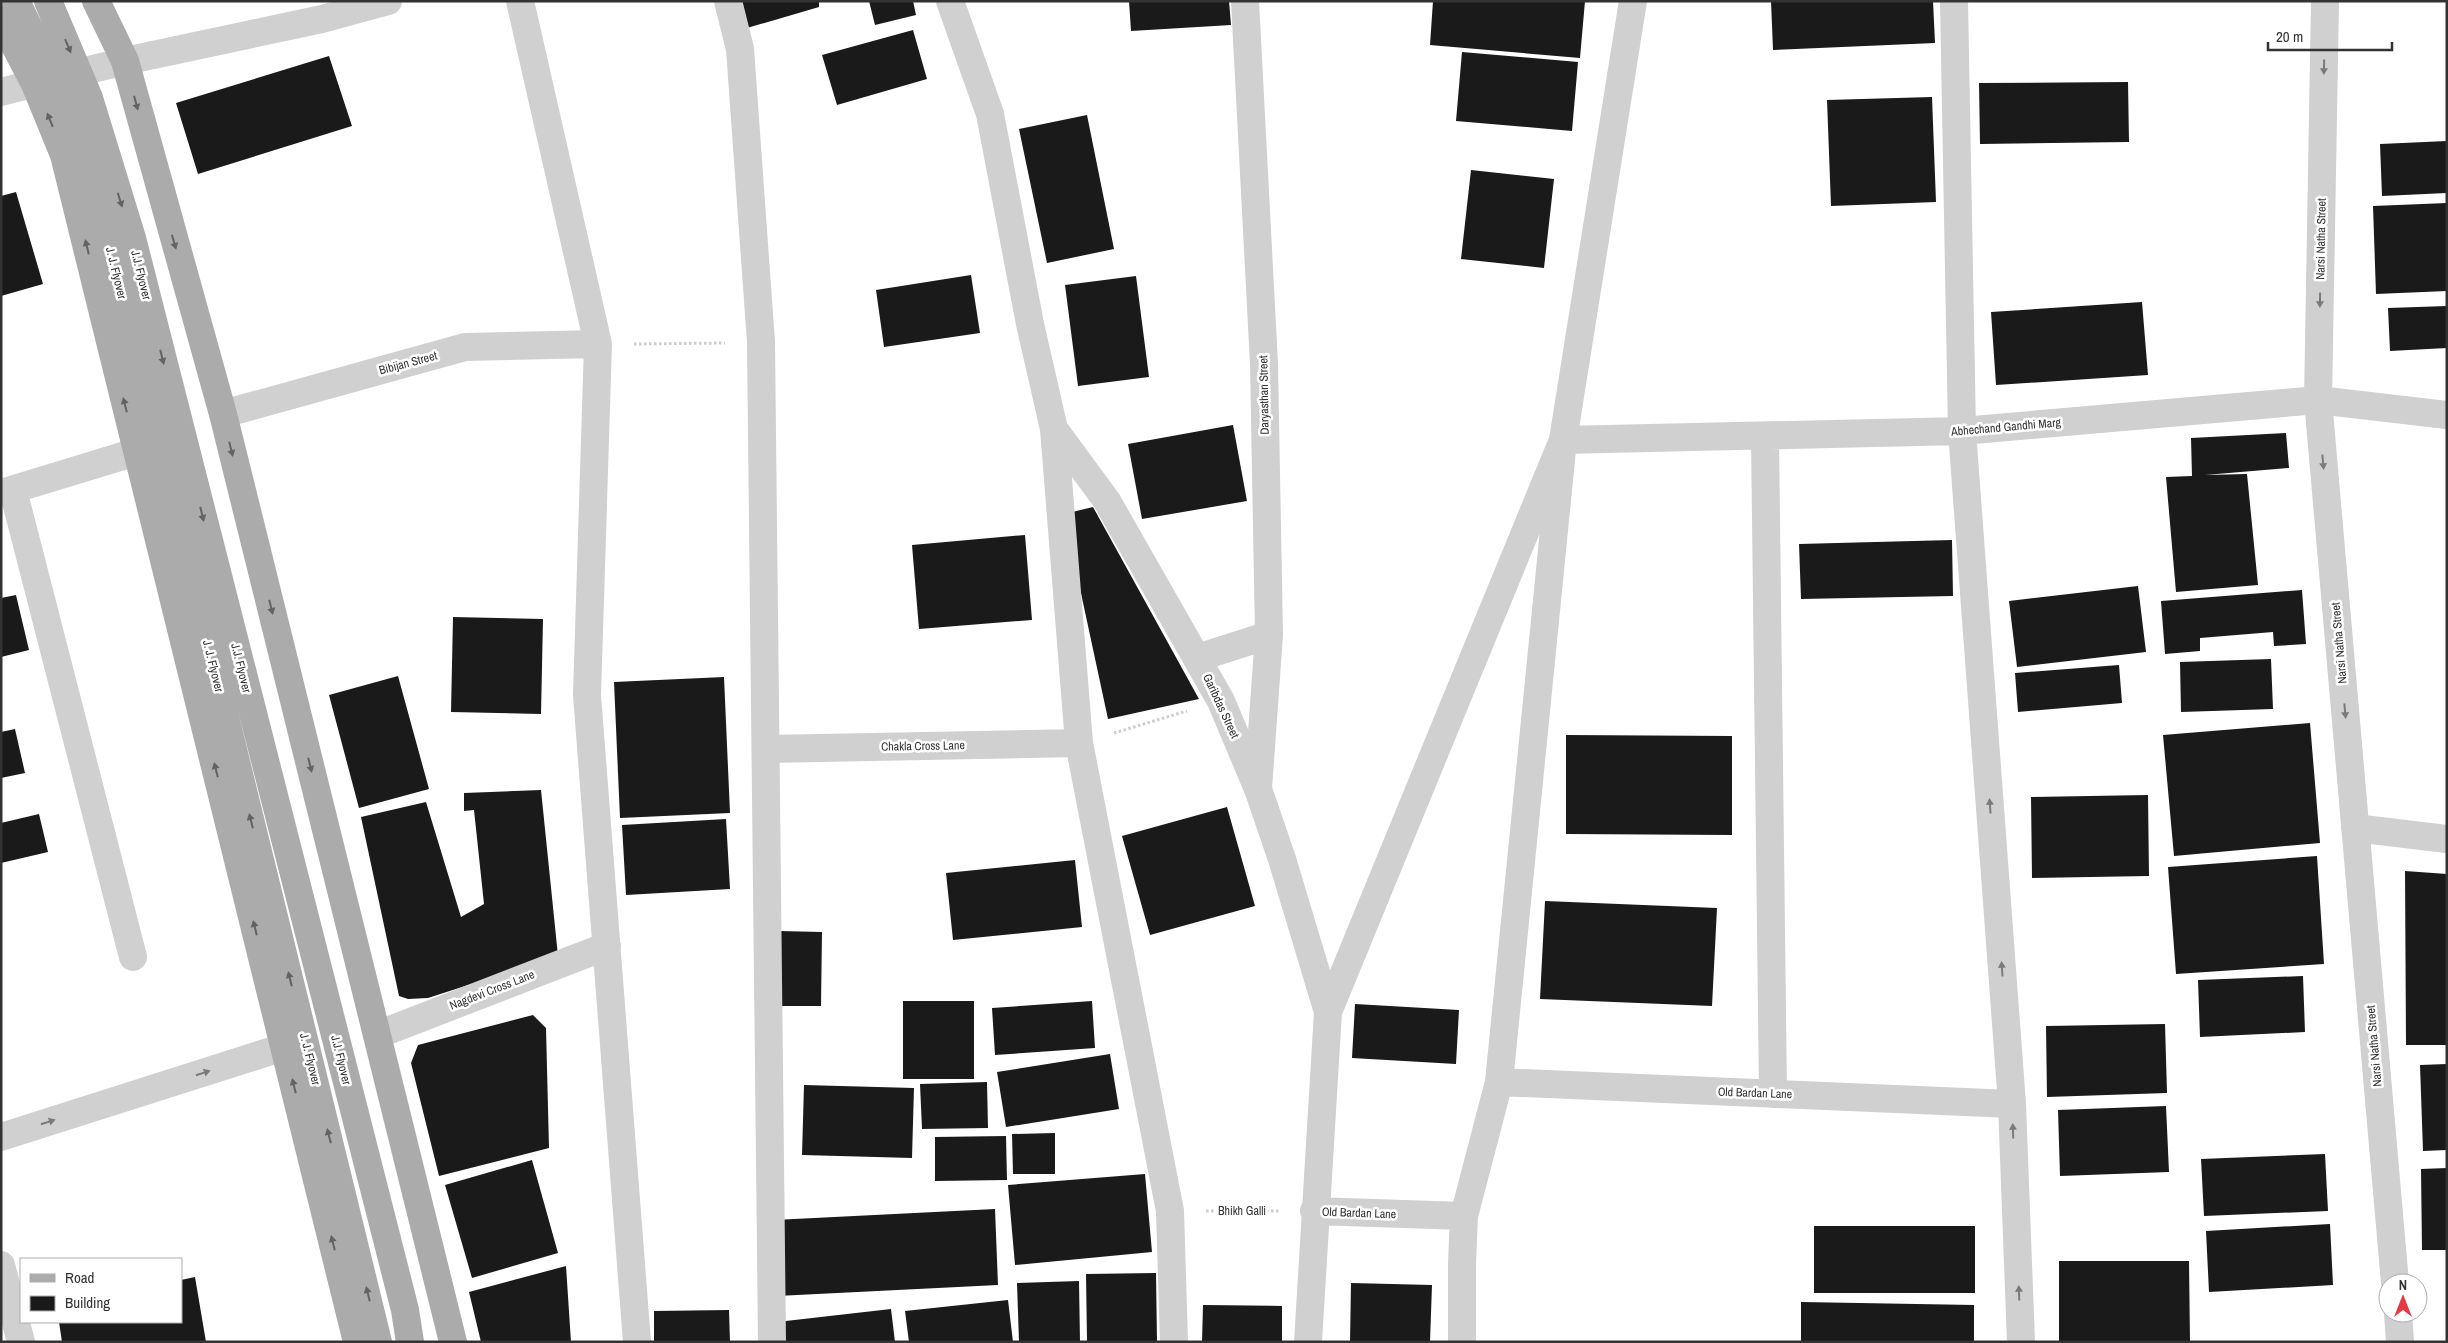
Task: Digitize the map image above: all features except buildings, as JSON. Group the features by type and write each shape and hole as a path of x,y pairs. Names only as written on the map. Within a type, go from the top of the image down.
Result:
{"main road":[{"name":"J. J. Flyover","path":"16,1 67,106 111,251 378,1342"},
{"name":"J.J. Flyover","path":"48,1 90,98 132,238 405,1310 410,1342"},
{"path":"96,1 125,61 222,414 453,1342"},
{"path":"1,19 35,84 64,155 357,1342"}],"street":[{"path":"1,92 320,10 388,1"},
{"path":"520,1 598,344 587,695 637,1342"},
{"path":"728,1 740,49 761,342 772,1342"},
{"path":"950,1 990,114 1030,324 1054,429 1079,743 1170,1211 1174,1342"},
{"name":"Daryasthan Street","path":"1245,1 1264,364 1269,635 1258,789"},
{"path":"1462,1342 1464,1216 1499,1082 1563,440 1633,1"},
{"path":"1954,1 1962,431 2012,1104 2021,1342"},
{"name":"Narsi Natha Street","path":"2325,1 2318,400 2394,1273"},
{"name":"Bibijan Street","path":"222,414 465,347 598,344"},
{"name":"Abhechand Gandhi Marg","path":"1563,440 1962,431 2318,400 2447,416"},
{"name":"Garibdas Street","path":"1054,429 1107,501 1221,701 1258,789 1282,859 1328,1012"},
{"path":"1765,436 1773,1094"},
{"path":"1308,1342 1314,1211 1328,1012 1563,440"},
{"path":"132,957 7,492 136,452"},
{"path":"1198,658 1269,635"},
{"name":"Chakla Cross Lane","path":"766,749 1079,743"},
{"path":"2355,828 2447,839"},
{"name":"Nagdevi Cross Lane","path":"377,1034 607,946"},
{"path":"1,1137 284,1047"},
{"name":"Old Bardan Lane","path":"1499,1082 2012,1104"},
{"name":"Old Bardan Lane","path":"1314,1211 1464,1216"},
{"path":"1,1264 21,1342"},
{"path":"2399,1323 2400,1342"}],"path":[{"path":"598,344 761,342"},
{"path":"1079,743 1221,701"},
{"name":"Bhikh Galli","path":"1170,1211 1314,1211"}]}
